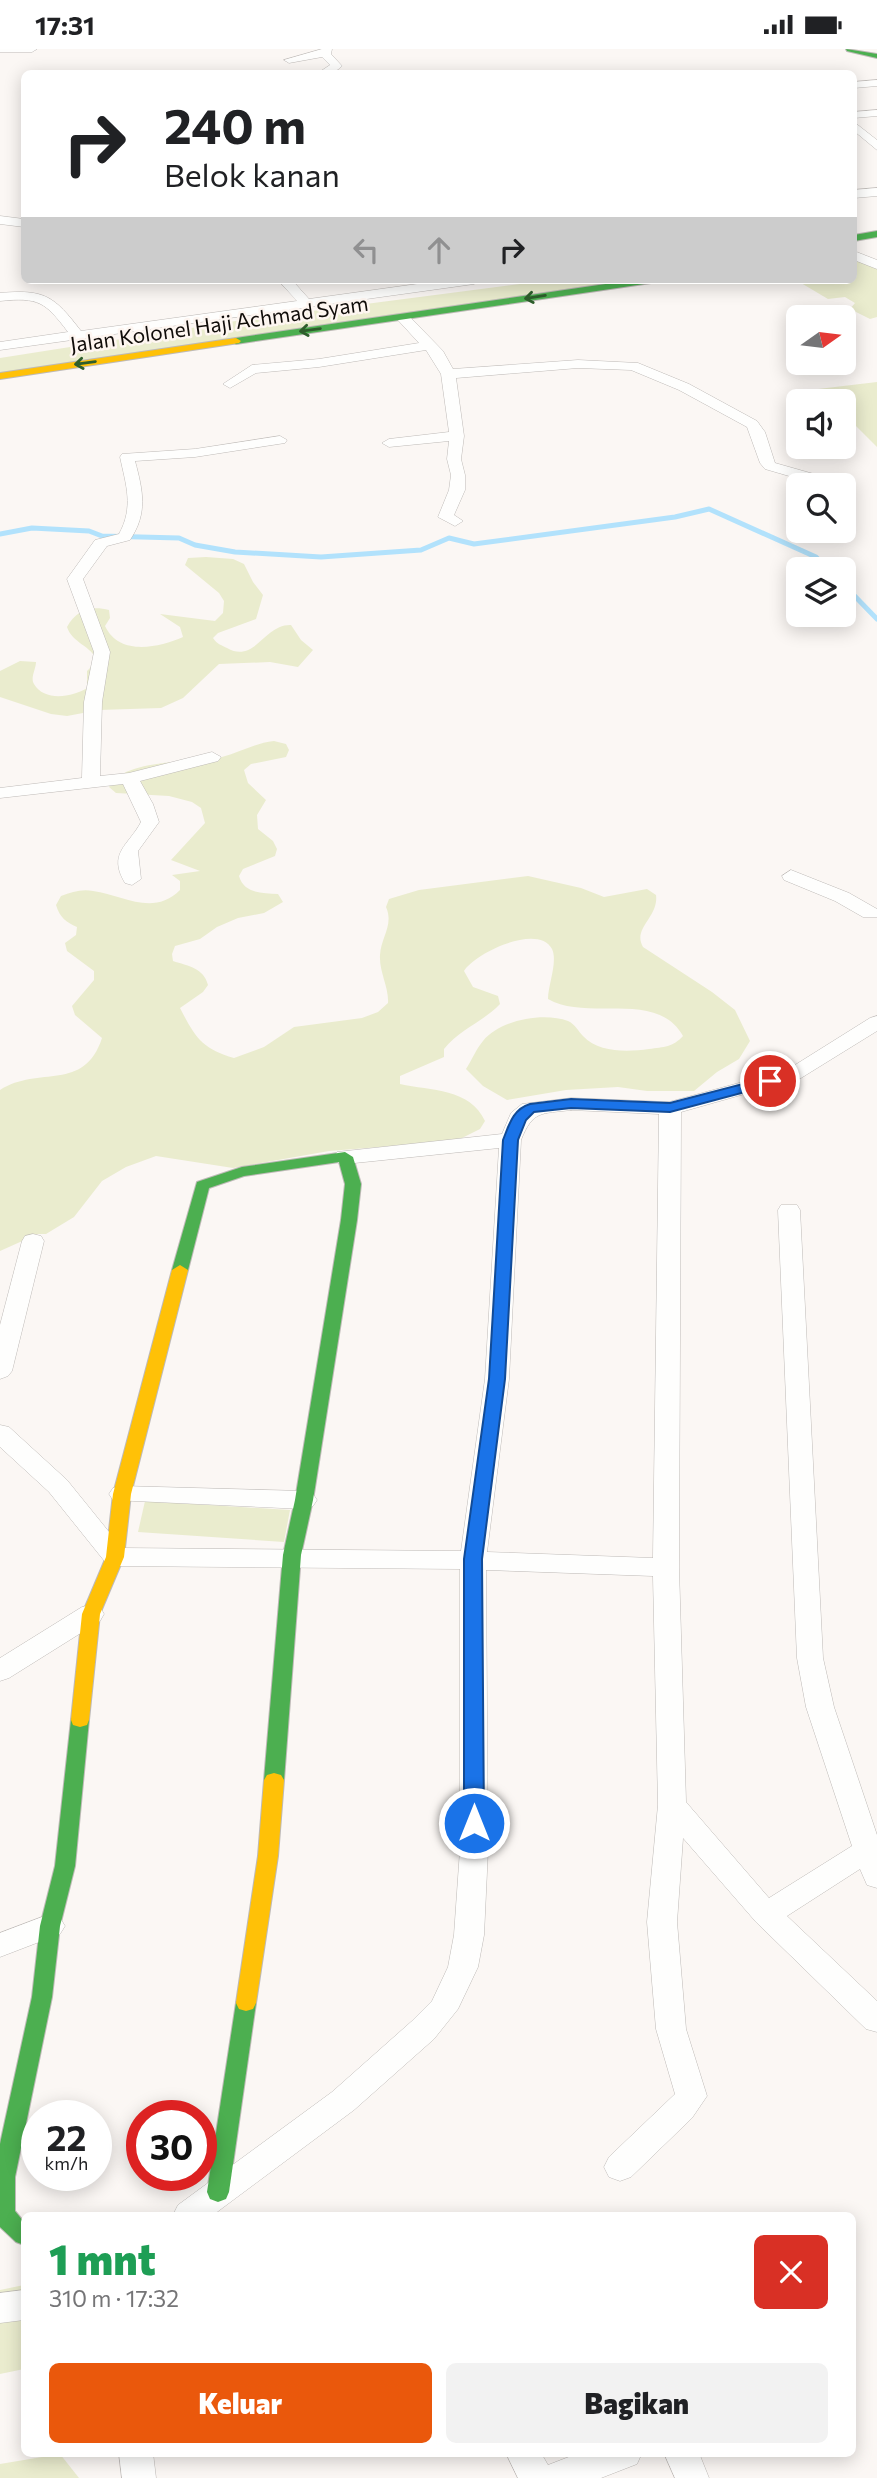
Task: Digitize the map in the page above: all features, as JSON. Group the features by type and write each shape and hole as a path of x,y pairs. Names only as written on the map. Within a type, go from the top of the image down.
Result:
{"street":[{"path":"0,49 32,49"},
{"path":"850,49 877,56"},
{"path":"289,60 327,50 330,60 338,66 331,70"},
{"path":"857,85 877,83"},
{"path":"857,115 877,113"},
{"path":"857,128 877,146"},
{"path":"857,194 877,191"},
{"path":"0,220 21,223"},
{"path":"857,238 877,235"},
{"path":"857,251 877,246"},
{"path":"857,254 877,265"},
{"path":"289,284 305,302"},
{"name":"Jalan Kolonel Haji Achmad Syam","path":"0,376 624,284"},
{"path":"0,346 305,302 474,285 479,300 485,305"},
{"name":"Jalan Kolonel Haji Achmad Syam","path":"0,358 242,320 445,293 474,285"},
{"path":"445,293 456,309"},
{"path":"0,297 41,295 49,299 77,335"},
{"path":"403,318 438,354 448,375 457,436 454,459 458,475 457,490 446,517 455,521"},
{"path":"230,384 253,369 319,363 430,345"},
{"path":"448,375 578,365 633,366 684,387 752,424 758,432 766,463 797,473"},
{"path":"390,443 457,436"},
{"path":"91,783 93,702 102,652 75,579 102,543 129,530 138,497 132,482 128,456 195,453 280,440"},
{"path":"0,793 130,778 212,757"},
{"path":"130,778 150,822 128,852 132,879"},
{"path":"791,876 852,901 875,914"},
{"path":"193,2212 343,2101 423,2030 443,2009 454,1991 463,1967 474,1850 473,1559 497,1379 510,1140 519,1118 530,1108 571,1104 670,1108 794,1075 877,1022"},
{"path":"620,2167 681,2109 691,2096 671,2029 662,1922 672,1805 666,1568 670,1108"},
{"path":"21,2232 9,2222 4,2211 4,2177 42,1997 50,1926 65,1866 91,1614 115,1557 122,1494 202,1185 242,1172 345,1157 510,1140"},
{"path":"218,2192 268,1856 292,1555 304,1500 349,1220 353,1184 345,1157"},
{"path":"766,1914 872,1864 820,1707 810,1658 789,1210"},
{"path":"0,1371 33,1241"},
{"path":"0,1433 58,1486 115,1557"},
{"path":"122,1494 304,1500"},
{"path":"115,1557 292,1555 473,1559 666,1568"},
{"path":"0,1671 91,1614"},
{"path":"672,1805 766,1914 877,2020"},
{"path":"0,1945 50,1926"},
{"path":"0,2308 21,2305"},
{"path":"136,2457 139,2478"},
{"path":"525,2457 536,2478"},
{"path":"556,2478 614,2457"},
{"path":"683,2457 692,2478"}],"green space":[{"path":"857,257 877,269 877,317 870,319 856,312 855,303 845,297 828,299 803,284 857,284"},
{"path":"520,284 624,284 0,375 0,358 242,320"},
{"path":"877,382 877,447 856,426 856,389 818,389"},
{"path":"188,558 233,559 244,564 263,595 256,619 218,633 213,638 237,652 245,651 274,630 291,625 301,640 313,650 298,667 270,662 219,664 183,698 161,708 99,710 67,716 51,714 0,697 0,671 20,661 36,662 33,682 39,690 51,696 74,694 87,688 87,671 97,661 91,652 73,637 67,627 75,616 85,610 109,610 110,618 105,626 111,636 129,646 140,647 183,637 180,627 160,614 215,621 223,613 224,601 219,593 185,565"},
{"path":"274,741 286,744 289,750 286,757 251,764 244,770 248,783 266,800 257,815 258,829 273,841 277,849 275,856 243,869 239,876 241,882 250,889 260,893 278,894 283,902 264,913 238,918 217,927 200,939 175,946 172,954 173,961 195,969 206,979 208,985 203,992 180,1008 190,1027 207,1046 234,1058 264,1047 294,1027 362,1018 378,1012 388,1003 380,955 389,920 386,907 389,899 419,890 528,876 581,888 604,897 647,889 656,895 654,910 641,934 643,947 735,1010 750,1041 739,1059 717,1072 694,1091 647,1091 618,1087 566,1090 507,1100 483,1086 466,1069 483,1041 511,1023 535,1018 558,1018 570,1022 597,1046 623,1051 664,1047 683,1036 671,1022 656,1014 639,1010 582,1008 548,999 554,960 552,949 545,942 534,939 507,943 480,956 464,971 473,987 498,996 500,1004 450,1042 444,1049 444,1057 400,1076 400,1084 448,1093 470,1102 485,1121 480,1129 456,1141 329,1151 233,1168 156,1156 126,1167 102,1181 74,1217 46,1234 38,1234 0,1251 0,1090 15,1083 72,1072 84,1066 94,1055 102,1038 75,1015 72,1006 94,980 94,971 67,951 65,943 76,935 77,927 64,919 56,905 61,896 84,890 138,902 159,902 180,890 180,881 172,875 200,871 171,860 205,823 201,808 192,802 169,796 116,793 109,787 118,777 144,766 222,757"},
{"path":"145,1501 290,1510 284,1542 138,1532"},
{"path":"21,2286 21,2370 0,2374 0,2290"},
{"path":"42,2457 62,2457 79,2478 0,2478 0,2464"}],"waterway":[{"path":"0,534 32,528 89,531 102,536 179,538 195,545 235,552 321,557 421,550 449,538 474,544 675,517 709,509 816,557"},
{"path":"856,597 877,619"}],"traffic: fast":[{"path":"850,49 877,56"},
{"path":"857,237 877,234"},
{"path":"236,341 624,284"},
{"path":"180,1270 202,1185 242,1172 345,1157 353,1184 349,1220 304,1500 292,1555 274,1780"},
{"path":"21,2232 9,2222 4,2211 4,2177 42,1997 50,1926 65,1866 80,1720"},
{"path":"218,2192 246,2003"}],"traffic: slow":[{"path":"0,376 236,341"},
{"path":"80,1720 91,1614 115,1557 122,1494 180,1270"},
{"path":"246,2003 268,1856 274,1780"}],"route":[{"path":"474,1823 473,1559 497,1379 510,1140 519,1118 530,1108 571,1104 670,1108 770,1081"}]}
